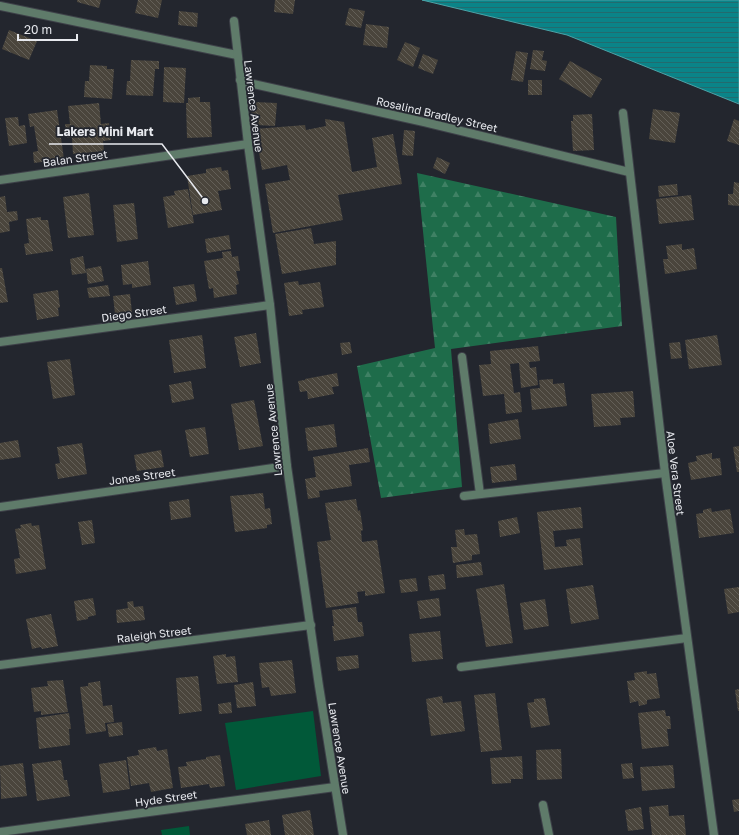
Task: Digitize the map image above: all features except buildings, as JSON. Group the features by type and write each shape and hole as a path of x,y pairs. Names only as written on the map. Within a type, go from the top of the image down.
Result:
{"street":[{"path":"0,6 237,55"},
{"name":"Lawrence Avenue","path":"234,21 248,144 270,305 287,466 319,686 343,835"},
{"name":"Rosalind Bradley Street","path":"240,80 424,122 629,172"},
{"name":"Aloe Vera Street","path":"623,113 665,473 714,835"},
{"name":"Balan Street","path":"0,180 248,144"},
{"name":"Diego Street","path":"0,342 270,305"},
{"path":"462,357 480,494"},
{"name":"Jones Street","path":"0,507 287,466"},
{"path":"464,496 665,473"},
{"name":"Raleigh Street","path":"0,665 311,625"},
{"path":"461,667 687,638"},
{"name":"Hyde Street","path":"0,832 335,787"},
{"path":"544,805 549,835"}],"green space":[{"path":"417,173 616,217 622,326 451,349 462,487 381,498 357,366 435,348"},
{"path":"313,711 321,776 236,790 225,723"},
{"path":"189,826 190,835 162,835 161,830"}],"water":[{"path":"422,0 739,0 739,104 567,35"}],"place":[{"name":"Lakers Mini Mart","path":"205,201"}]}
